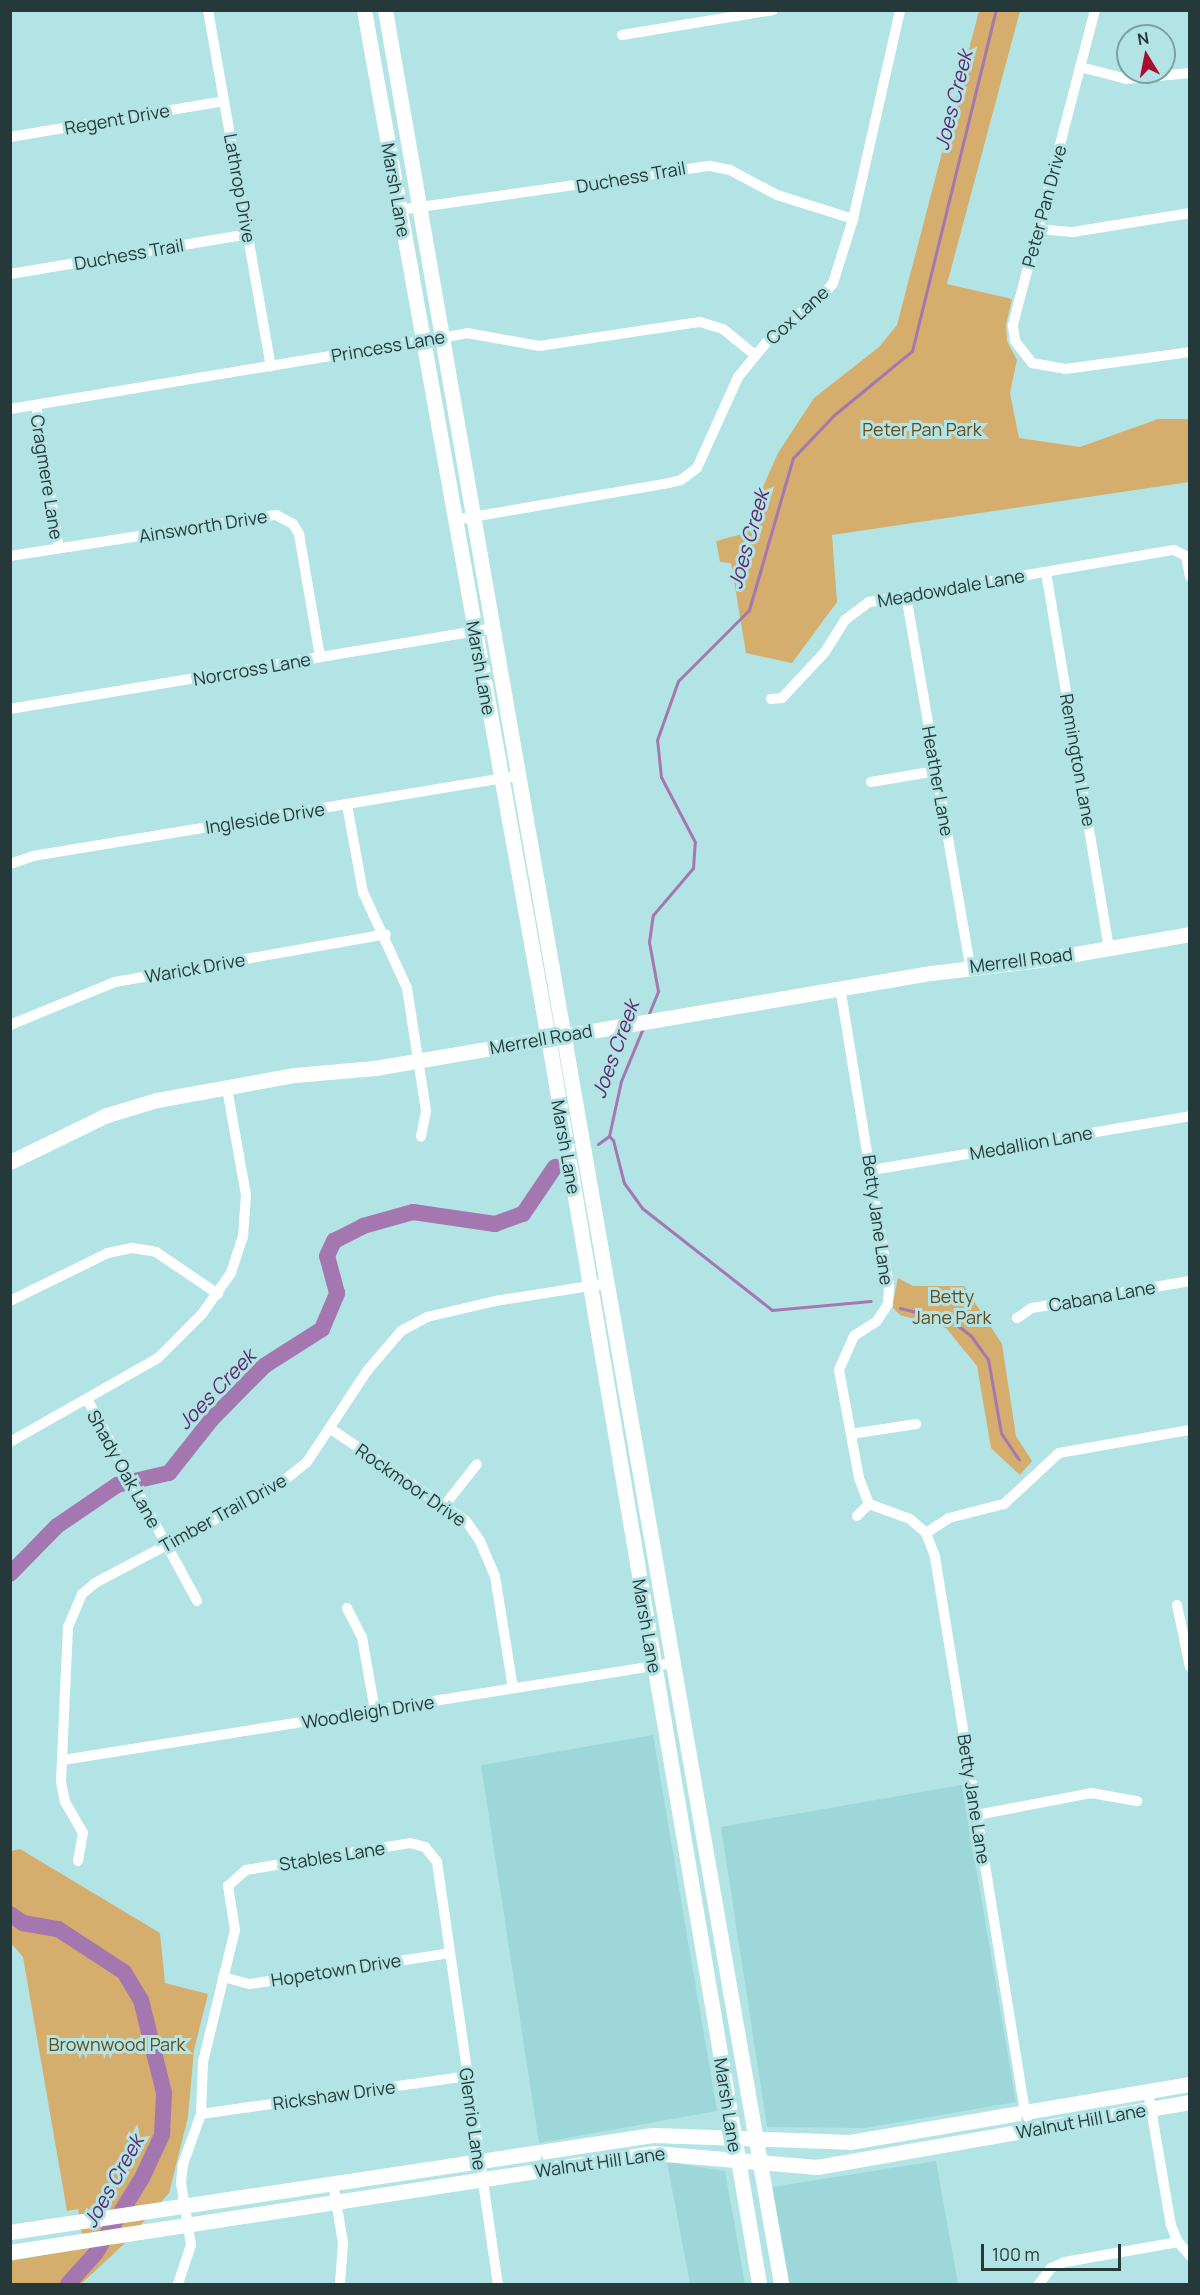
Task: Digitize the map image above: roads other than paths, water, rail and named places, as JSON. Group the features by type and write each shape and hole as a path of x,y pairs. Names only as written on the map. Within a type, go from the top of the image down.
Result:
{"main road":[{"name":"Marsh Lane","path":"363,10 548,1038 759,2284"},
{"name":"Marsh Lane","path":"386,10 609,1283 754,2140 781,2284"},
{"path":"383,122 405,118"},
{"name":"Merrell Road","path":"10,1162 124,1109 227,1088 418,1060 840,987 1190,934"},
{"path":"623,1482 642,1479"},
{"path":"682,1831 701,1827"},
{"path":"703,1958 723,1955"},
{"name":"Walnut Hill Lane","path":"10,2232 595,2143 673,2134 754,2140 850,2142 1190,2084"},
{"name":"Walnut Hill Lane","path":"10,2252 664,2152 817,2167 1190,2102"},
{"path":"917,2131 920,2149"},
{"path":"595,2143 598,2162"}],"street":[{"name":"Lathrop Drive","path":"208,10 271,366"},
{"path":"622,35 773,10"},
{"name":"Cox Lane","path":"455,520 669,483 689,475 701,461 723,403 755,355 771,337 829,289 853,219 900,10"},
{"name":"Peter Pan Drive","path":"1095,10 1037,229 1013,332 1019,350 1032,363 1065,369 1190,352"},
{"path":"1080,67 1127,79 1190,72"},
{"name":"Regent Drive","path":"10,137 224,101"},
{"name":"Duchess Trail","path":"399,210 420,205 508,198 710,165 730,170 777,195 853,219"},
{"path":"1037,229 1073,232 1190,213"},
{"name":"Duchess Trail","path":"10,274 248,234"},
{"name":"Princess Lane","path":"10,409 423,340 480,333 539,346 700,322 723,329 755,355"},
{"name":"Cragmere Lane","path":"36,405 59,548"},
{"name":"Ainsworth Drive","path":"10,556 269,514 285,518 299,534 320,657"},
{"name":"Meadowdale Lane","path":"771,699 782,698 812,668 854,610 869,602 1174,550 1186,556 1190,577"},
{"name":"Remington Lane","path":"1046,572 1109,948"},
{"name":"Heather Lane","path":"906,595 970,967"},
{"name":"Norcross Lane","path":"10,709 494,628"},
{"path":"871,782 936,771"},
{"name":"Ingleside Drive","path":"10,864 33,856 520,775"},
{"path":"348,805 363,892 386,934 407,988 426,1111 421,1137"},
{"name":"Warick Drive","path":"10,1025 115,982 386,934"},
{"name":"Betty Jane Lane","path":"840,987 872,1170 888,1304 877,1321 854,1336 839,1370 859,1478 869,1504"},
{"path":"10,1442 158,1358 218,1294 231,1273 246,1218 246,1195 227,1088"},
{"name":"Medallion Lane","path":"872,1170 1190,1116"},
{"path":"10,1301 108,1253 132,1248 156,1252 218,1294"},
{"name":"Cabana Lane","path":"1017,1318 1032,1308 1190,1281"},
{"name":"Timber Trail Drive","path":"78,1862 83,1833 65,1802 63,1760 68,1627 75,1606 95,1583 276,1486 308,1462 367,1371 401,1331 427,1317 589,1284 609,1283"},
{"name":"Shady Oak Lane","path":"87,1399 197,1601"},
{"path":"851,1434 916,1424"},
{"name":"Rockmoor Drive","path":"331,1429 466,1521 480,1541 495,1576 513,1689"},
{"path":"857,1516 869,1504 910,1518 926,1533 949,1518 1004,1504 1025,1487 1047,1459 1059,1453 1190,1430"},
{"path":"444,1506 477,1464"},
{"name":"Betty Jane Lane","path":"926,1533 935,1557 1028,2130"},
{"path":"1177,1605 1190,1667"},
{"path":"347,1608 362,1637 375,1711"},
{"name":"Woodleigh Drive","path":"63,1760 673,1664"},
{"path":"977,1815 1091,1793 1137,1801"},
{"name":"Stables Lane","path":"223,1977 236,1930 228,1886 240,1872 410,1843 425,1847 437,1862 450,1953"},
{"name":"Hopetown Drive","path":"223,1977 250,1983 450,1953"},
{"name":"Glenrio Lane","path":"450,1953 498,2284"},
{"path":"178,2284 187,2266 191,2246 184,2206 183,2164 201,2114 203,2062 223,1977"},
{"name":"Rickshaw Drive","path":"201,2114 467,2076"},
{"path":"1148,2091 1171,2225 1178,2242 1190,2256"},
{"path":"333,2183 343,2243 340,2284"},
{"path":"1039,2284 1056,2265 1178,2242"}],"waterway":[{"name":"Joes Creek","path":"648,1016 658,991 649,942 653,915 693,868 695,842 661,777 657,740 678,681 749,610 793,458 834,415 912,351 996,10"},
{"name":"Joes Creek","path":"598,1144 609,1136 621,1081 643,1028"},
{"path":"609,1136 613,1140 624,1183 642,1208 772,1310 871,1301"},
{"name":"Joes Creek","path":"10,1574 57,1526 117,1485 169,1473 211,1420 264,1366 322,1329 337,1293 327,1256 334,1241 363,1226 413,1212 495,1224 523,1214 555,1167"},
{"path":"900,1308 952,1321 971,1336 988,1359 1001,1433 1019,1460"},
{"name":"Joes Creek","path":"10,1914 23,1923 58,1929 124,1972 141,2000 164,2093 162,2135 142,2178 95,2254 68,2284"}],"park label":[{"name":"Peter Pan Park","path":"922,429"},
{"name":"Betty Jane Park","path":"952,1307"},
{"name":"Brownwood Park","path":"117,2044"}]}
